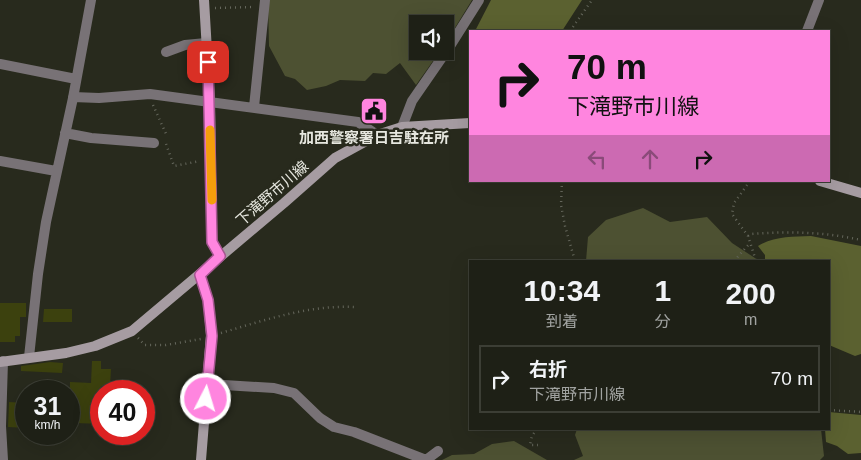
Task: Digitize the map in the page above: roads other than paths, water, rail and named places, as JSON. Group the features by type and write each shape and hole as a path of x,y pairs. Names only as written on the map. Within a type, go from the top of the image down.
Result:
{"main road":[{"path":"204,4 210,102 212,242 220,256"},
{"name":"下滝野市川線","path":"1,362 66,353 95,346 132,331 335,158 377,135 402,127 469,123"},
{"path":"823,182 861,193"},
{"path":"200,275 208,300 212,336 201,460"}],"street":[{"path":"29,357 38,274 56,171 73,97 91,0"},
{"path":"402,127 412,101 479,0"},
{"path":"807,30 819,0"},
{"path":"254,107 264,3"},
{"path":"166,52 185,45 206,43"},
{"path":"0,64 76,80"},
{"path":"73,97 98,98 148,94 254,107 358,122 377,135"},
{"path":"65,133 91,138 154,142"},
{"path":"0,161 56,171"},
{"path":"1,362 3,460"},
{"path":"208,384 274,388 294,393 320,418 334,427 354,432 426,460 438,450"}],"place":[{"name":"加西警察署日吉駐在所","path":"374,111"}]}
